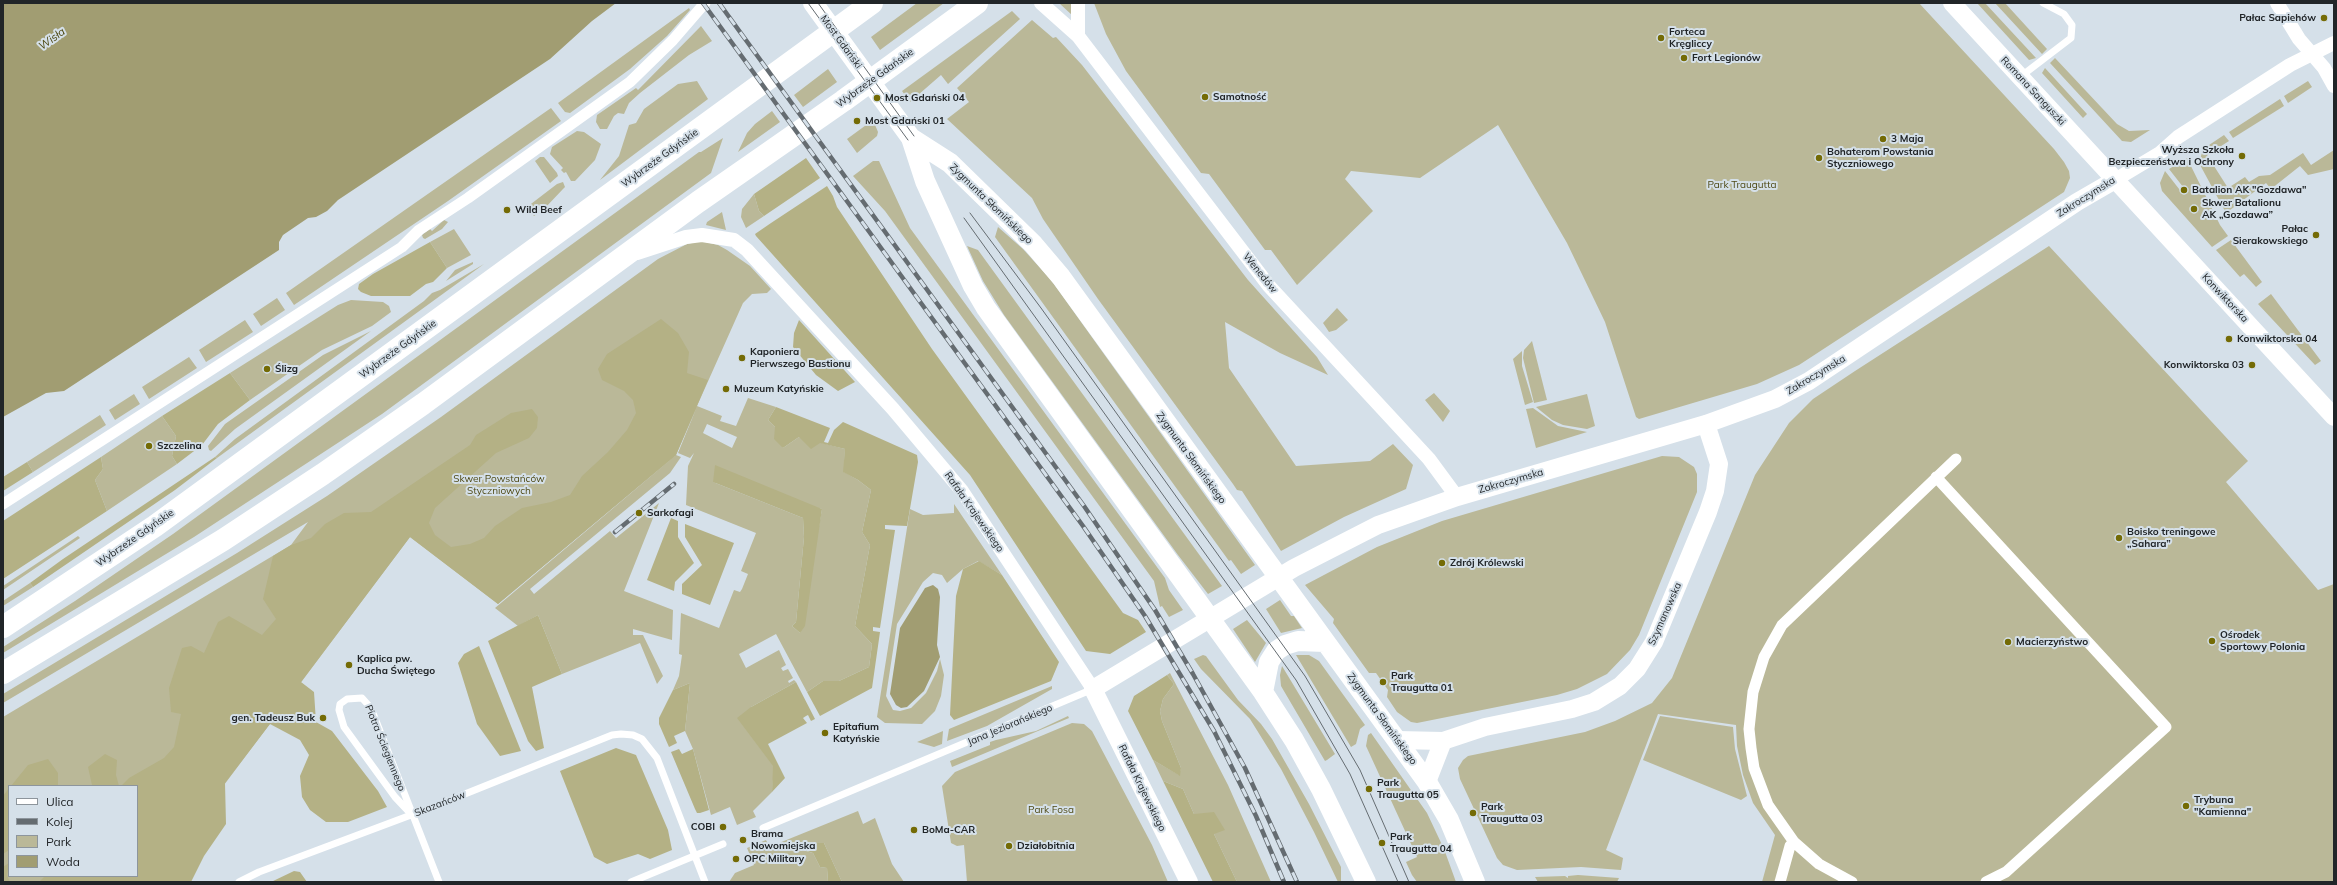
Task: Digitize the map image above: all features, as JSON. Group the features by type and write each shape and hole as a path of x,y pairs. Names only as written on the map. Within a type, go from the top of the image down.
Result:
{"main road":[{"name":"Most Gdański","path":"813,3 911,138"},
{"name":"Wybrzeże Gdyńskie","path":"3,627 167,517 789,65 872,3"},
{"name":"Wybrzeże Gdańskie","path":"624,258 770,150 843,101 977,3"},
{"name":"Zygmunta Słomińskiego","path":"911,138 950,163 1033,244 1048,261 1427,782 1449,820 1475,882"},
{"path":"911,138 925,181 970,280 986,308 1198,601 1294,740 1321,789 1366,882"},
{"path":"3,673 223,540 317,479 624,258"},
{"path":"1262,692 1267,668 1274,654 1284,645 1298,641 1325,642"}],"street":[{"path":"3,504 402,247 419,230 468,198 630,82 673,40 705,3"},
{"name":"Wenedów","path":"1041,3 1078,36 1269,286 1429,459 1457,497"},
{"path":"1078,3 1078,36"},
{"name":"Romana Sanguszki","path":"1952,3 2115,180"},
{"path":"2277,3 2298,39 2312,54 2334,86"},
{"name":"Zakroczymska","path":"1244,597 1361,532 1410,512 1706,424 1775,399 1809,381 2077,202 2160,153 2178,137 2290,65 2334,43"},
{"name":"Konwiktorska","path":"2115,180 2334,417"},
{"name":"Rafała Krajewskiego","path":"624,258 678,240 702,235 734,240 747,250 893,410 962,491 1094,689 1189,882"},
{"name":"Szymanowska","path":"1397,740 1442,741 1485,727 1572,709 1594,702 1620,686 1637,669 1654,642 1708,512 1715,491 1719,464 1706,424"},
{"path":"1852,882 1819,864 1794,842 1768,805 1756,774 1751,748 1750,710 1757,674 1764,657 1782,625 1956,459"},
{"path":"1936,477 2166,727 2006,872 1986,882"},
{"name":"Jana Jeziorańskiego","path":"1094,689 1244,597"},
{"path":"1427,782 1442,741"},
{"path":"1780,882 1790,846 1794,842"}],"lane":[{"path":"2020,77 2071,38 2072,25 2064,14 2043,3"},
{"name":"Jana Jeziorańskiego","path":"763,828 1094,689"},
{"name":"Piotra Ściegiennego","path":"412,815 395,797 344,727 339,710 340,704 347,699 362,698 371,708 439,882"},
{"name":"Skazańców","path":"240,882 266,870 412,815 612,736 633,735 642,739 656,758 696,856"},
{"path":"631,882 723,844"},
{"path":"696,856 705,882"}],"green space":[{"path":"917,3 944,3 880,50 871,37"},
{"path":"1059,3 1071,3 1073,16"},
{"name":"Park Traugutta","path":"1094,3 1919,3 2054,149 2069,171 2070,178 2064,192 1799,365 1757,384 1639,419 1636,417 1605,322 1567,243 1498,125 1420,178 1351,171 1345,179 1373,211 1297,285 1271,250 1265,250 1209,174 1201,173 1126,71 1106,34"},
{"path":"1977,3 1985,3 2036,58 2029,60"},
{"path":"1995,3 2005,3 2047,49 2042,54"},
{"path":"689,8 690,10 667,36 630,69 570,113 565,112 558,103"},
{"path":"1012,11 1020,19 948,84 941,75 910,102 902,91"},
{"path":"1032,20 1053,38 1056,37 1082,65 1248,280 1317,357 1328,375 1280,353 1225,322 1229,368 1296,466 1370,461 1393,444 1413,465 1406,489 1344,517 1281,551 1242,491 1237,490 1098,299 1043,219 1032,198 947,119 969,102 957,88"},
{"path":"701,26 712,41 689,55 640,93 629,103 624,114 618,113 614,116 607,129 600,129 596,122 597,115 636,88 638,90"},
{"path":"2055,58 2117,124 2129,131 2150,130 2131,142 2122,141 2050,63"},
{"path":"2045,68 2087,114 2083,118 2042,73"},
{"path":"828,69 837,82 803,107 794,95"},
{"path":"697,81 708,99 600,180 619,156 629,125 636,123 644,109 678,84"},
{"path":"2308,81 2312,87 2288,103 2284,96"},
{"path":"2280,99 2284,106 2233,138 2229,132"},
{"path":"551,108 561,121 448,201 294,305 286,293"},
{"path":"772,111 780,122 738,152 747,133 755,124"},
{"path":"873,120 878,132 877,136 857,153 847,139"},
{"path":"577,131 584,132 601,144 595,160 575,181 571,181 566,172 564,173 561,170 563,168 550,154 552,147"},
{"path":"2224,135 2229,141 2207,155 2228,188 2245,177 2249,182 2259,176 2270,175 2303,153 2311,165 2334,150 2334,169 2308,175 2300,166 2271,189 2266,183 2226,213 2199,163 2203,149"},
{"path":"723,138 711,173 382,414 194,537 3,653 3,647 75,601 173,534 699,152"},
{"path":"540,157 544,157 557,173 558,176 550,183 535,161"},
{"name":"Skwer Batalionu AK „Gozdawa”","path":"2187,158 2220,225 2228,236 2212,247 2162,191 2160,183 2165,171 2183,194 2187,192 2169,169"},
{"path":"873,161 879,161 910,228 1165,578 1169,590 1183,610 1169,617 1162,606 1160,607 1154,581 885,211 853,176"},
{"path":"563,182 565,187 545,208 534,216 527,207 557,184"},
{"path":"754,194 759,211 764,216 746,228 741,217 742,209"},
{"path":"722,212 726,230 706,225 707,222"},
{"path":"444,220 448,222 442,229 425,239 423,238 422,235 430,229 432,231"},
{"path":"998,227 1023,249 1051,280 1255,565 1241,574 1231,560 1229,561 995,237"},
{"path":"454,229 471,255 447,268 430,242"},
{"path":"2231,240 2262,282 2256,287 2244,274 2240,277 2216,250"},
{"name":"Skwer Powstańców Styczniowych","path":"701,241 718,245 750,266 771,289 767,293 752,294 743,303 697,406 722,416 720,421 736,426 748,398 776,407 768,420 775,427 783,448 799,437 845,449 844,472 871,490 862,532 870,545 855,626 872,644 869,667 839,681 823,681 807,692 776,634 739,654 746,668 779,650 786,665 781,668 783,671 788,669 793,678 788,681 789,683 794,680 796,682 751,707 768,757 774,766 772,792 753,811 756,817 737,825 730,807 711,815 693,749 685,731 690,683 673,690 679,676 682,655 679,654 681,613 719,628 734,590 740,592 748,574 741,571 756,533 686,505 688,466 694,453 690,458 678,453 696,409 676,455 498,604 410,537 173,853 156,882 3,882 3,717 291,545 308,522 3,703 3,694 237,553 327,496 441,417 658,259 687,244","holes":["707,424 737,437 732,448 703,433","713,482 822,509 800,633 792,626 796,622 804,537 803,518"]},
{"path":"967,246 978,250 1222,586 1208,594 1178,555 1004,315 983,281"},
{"path":"2049,246 2248,461 2226,482 2318,590 2334,584 2334,882 1762,882 1775,835 1753,803 1743,775 1737,746 1736,725 1658,714 1606,850 1623,858 1621,870 1581,867 1517,870 1503,865 1497,858 1460,779 1458,768 1463,760 1468,756 1585,732 1615,721 1652,703 1672,678 1755,475 1789,423 1813,399"},
{"path":"473,262 473,264 446,281 455,270"},
{"path":"484,264 217,458 215,457 235,439 424,301 432,293 440,290"},
{"path":"2271,294 2321,361 2315,365 2258,304"},
{"path":"277,298 285,310 261,326 253,314"},
{"path":"351,300 383,302 389,306 391,312 372,326 322,350 250,400 230,373 338,305"},
{"path":"1337,308 1348,320 1336,330 1329,332 1323,323"},
{"path":"245,320 253,332 206,362 199,350"},
{"path":"371,331 235,429 211,451 209,450 208,446 225,424 323,355"},
{"path":"1532,341 1547,400 1534,403 1523,358 1524,350"},
{"path":"1522,351 1522,366 1533,402 1525,405 1513,359"},
{"path":"189,357 197,368 149,399 142,387"},
{"path":"1434,393 1450,411 1443,422 1425,400"},
{"path":"134,394 140,404 115,420 109,410"},
{"path":"1587,394 1595,426 1587,429 1563,425 1552,420 1536,407"},
{"path":"1533,408 1558,426 1587,432 1536,448 1526,409"},
{"path":"100,415 106,425 33,472 27,462"},
{"path":"162,416 176,436 172,456 177,464 107,511 95,480 103,469 101,457"},
{"path":"676,455 681,457 670,473 530,589 534,594 610,531 616,538 659,503 624,591 673,610 672,640 633,629 633,635 643,635 663,676 657,684 640,643 562,674 538,615 518,626 495,608"},
{"path":"1662,456 1679,457 1694,467 1697,474 1697,492 1639,635 1630,650 1607,674 1577,689 1557,695 1417,723 1411,722 1397,712 1387,697 1388,690 1376,673 1369,673 1333,623 1334,619 1305,585 1377,547 1442,521"},
{"path":"954,504 1002,575 978,561 963,569 947,583 942,575 933,573 923,582 897,624 886,696 893,710 900,711 911,708 926,693 937,671 940,659 944,675 941,696 935,711 922,724 885,723 877,717 910,509 923,515 954,513"},
{"path":"78,536 80,538 3,590 3,586"},
{"path":"30,583 33,587 3,606 3,601"},
{"path":"1280,600 1291,616 1294,616 1302,628 1281,633 1266,609"},
{"path":"1247,620 1266,643 1255,662 1233,629"},
{"path":"1203,655 1206,656 1238,700 1261,724 1272,739 1309,804 1341,867 1341,882 1338,882 1281,769 1250,719 1201,669 1194,659"},
{"path":"1296,655 1309,655 1319,661 1365,725 1360,729 1356,744 1351,747"},
{"path":"1282,666 1335,754 1325,761 1281,686 1280,675"},
{"path":"1170,673 1228,785 1271,882 1237,882 1214,834 1194,814 1183,789 1163,781 1153,760 1179,775 1181,768 1162,721 1160,711 1163,699 1174,684 1167,675"},
{"path":"1052,686 1052,689 987,726 947,741 949,729"},
{"path":"1068,716 1069,718 952,767 950,761 990,745 990,742 1036,731"},
{"path":"1660,716 1733,727 1735,749 1747,796 1741,800 1643,760"},
{"name":"Park Fosa","path":"1072,723 1084,724 1092,731 1152,845 1168,882 967,882 964,845 957,846 951,843 942,786 955,772"},
{"path":"943,731 942,744 934,747 917,742"},
{"path":"1371,733 1427,813 1444,849 1456,882 1417,882 1412,875 1406,862 1417,857 1366,746 1368,735"},
{"path":"858,811 863,824 875,818 892,864 904,882 842,882 824,843 779,843"},
{"path":"766,840 769,846 792,847 813,853 820,867 827,868 828,882 729,882 735,873 754,865 747,848"},
{"path":"1578,875 1619,878 1617,882 1538,882 1535,877 1565,876 1568,878 1568,876"}],"shaded area":[{"path":"806,158 820,178 764,216 759,211 754,194"},
{"path":"827,186 837,207 932,349 1123,613 1138,620 1146,632 1110,654 1086,651 970,475 756,236 755,234"},
{"path":"430,242 447,268 433,282 426,284 410,296 371,296 361,292 358,289 359,284 373,274"},
{"path":"661,319 678,333 689,352 687,373 708,380 676,455 498,604 410,537 301,682 314,692 316,722 332,731 378,791 387,807 348,822 326,822 310,810 302,797 300,776 309,755 300,740 270,724 225,783 226,824 204,856 191,882 39,882 44,877 138,877 138,785 122,785 129,778 164,758 174,747 181,714 171,712 169,688 182,648 191,646 204,653 218,622 229,616 262,635 276,619 263,599 273,556 291,545 311,538 325,524 344,513 371,512 470,445 476,435 511,413 532,409 538,417 537,428 529,438 496,453 435,508 429,523 435,535 451,547 470,544 484,538 495,526 522,508 551,502 570,495 582,476 608,452 627,430 636,413 633,400 624,391 602,380 598,369 607,354"},
{"path":"799,320 855,382 838,391 816,375 793,347 794,333"},
{"path":"230,373 250,400 218,424 202,445 177,464 172,456 176,436 162,416"},
{"path":"776,407 830,428 824,442 828,443 834,430 843,422 917,455 918,462 907,526 885,525 885,529 895,530 880,628 873,627 873,631 880,632 872,688 820,716 807,692 823,681 839,681 869,667 872,644 855,626 870,545 862,532 871,490 858,480 843,472 845,449 820,443 811,449 799,437 783,448 774,439 775,427 768,420"},
{"path":"101,457 103,469 95,480 107,511 3,579 3,521"},
{"path":"215,457 217,458 175,490 33,587 30,583 63,559"},
{"path":"27,462 33,472 3,491 3,477"},
{"path":"715,465 822,509 805,626 800,633 792,626 796,622 804,537 803,518 713,482"},
{"path":"671,518 678,521 678,537 694,563 675,582 674,591 647,580"},
{"path":"685,524 734,543 710,605 682,594 682,584 702,565 685,537"},
{"path":"979,561 1002,575 1059,662 1051,681 954,720 950,715 956,596 963,569"},
{"path":"538,615 562,674 532,687 544,748 536,751 528,741 488,641"},
{"path":"479,646 521,751 500,756 477,724 458,663 464,654"},
{"path":"1167,675 1174,684 1163,699 1160,711 1162,721 1181,768 1180,776 1153,760 1128,711 1134,696"},
{"path":"796,682 815,719 811,721 808,715 806,716 803,718 807,723 768,744 785,778 772,792 773,766 737,718 751,707"},
{"path":"690,683 685,731 674,736 677,743 669,747 659,724 659,718 673,690"},
{"path":"616,748 636,755 668,830 672,850 650,859 638,854 607,864 594,857 560,771"},
{"path":"679,749 682,754 693,749 709,810 697,813 695,809 671,752"},
{"path":"105,754 117,760 116,775 119,785 92,785 88,767"},
{"path":"48,759 58,773 58,785 12,785 28,765"},
{"path":"1163,781 1183,789 1194,814 1214,812 1225,830 1214,834 1237,882 1213,882"},
{"path":"8,789 8,851 3,854 3,796"},
{"path":"783,843 824,843 842,882 828,882 827,868 820,867 813,853"},
{"path":"8,864 7,875 10,882 3,882 3,867"},
{"path":"294,871 300,872 307,882 271,882"}],"water":[{"name":"Wisła","path":"3,3 616,3 592,21 550,59 338,200 327,211 316,217 308,218 283,235 279,242 279,250 64,391 46,393 3,417"},
{"path":"933,585 938,589 940,597 937,645 940,657 924,691 907,707 901,708 896,705 890,694 900,628 925,588"}],"tram line":[{"path":"808,3 908,140"},
{"path":"818,3 914,136"},
{"path":"970,213 1041,308 1305,676 1360,770 1409,882"},
{"path":"964,218 1296,680 1350,774 1398,882"}],"railway":[{"path":"703,3 1083,526 1145,616 1214,731 1256,816 1284,882"},
{"path":"719,3 1084,506 1155,610 1193,674 1245,768 1297,882"},
{"path":"615,532 674,484"}],"place":[{"name":"Pałac Sapiehów","path":"2324,18"},
{"name":"Forteca Kręgliccy","path":"1661,38"},
{"name":"Fort Legionów","path":"1684,58"},
{"name":"Samotność","path":"1205,97"},
{"name":"Most Gdański 04","path":"877,98"},
{"name":"Most Gdański 01","path":"857,121"},
{"name":"3 Maja","path":"1883,139"},
{"name":"Wyższa Szkoła Bezpieczeństwa i Ochrony","path":"2242,156"},
{"name":"Bohaterom Powstania Styczniowego","path":"1819,158"},
{"name":"Batalion AK \"Gozdawa\"","path":"2184,190"},
{"name":"Skwer Batalionu AK „Gozdawa”","path":"2194,209"},
{"name":"Wild Beef","path":"507,210"},
{"name":"Pałac Sierakowskiego","path":"2316,235"},
{"name":"Konwiktorska 04","path":"2229,339"},
{"name":"Kaponiera Pierwszego Bastionu","path":"742,358"},
{"name":"Konwiktorska 03","path":"2252,365"},
{"name":"Ślizg","path":"267,369"},
{"name":"Muzeum Katyńskie","path":"726,389"},
{"name":"Szczelina","path":"149,446"},
{"name":"Sarkofagi","path":"639,513"},
{"name":"Boisko treningowe „Sahara”","path":"2119,538"},
{"name":"Zdrój Królewski","path":"1442,563"},
{"name":"Ośrodek Sportowy Polonia","path":"2212,641"},
{"name":"Macierzyństwo","path":"2008,642"},
{"name":"Kaplica pw. Ducha Świętego","path":"349,665"},
{"name":"Park Traugutta 01","path":"1383,682"},
{"name":"gen. Tadeusz Buk","path":"323,718"},
{"name":"Epitafium Katyńskie","path":"825,733"},
{"name":"Park Traugutta 05","path":"1369,789"},
{"name":"Trybuna \"Kamienna\"","path":"2186,806"},
{"name":"Park Traugutta 03","path":"1473,813"},
{"name":"COBI","path":"723,827"},
{"name":"BoMa-CAR","path":"914,830"},
{"name":"Brama Nowomiejska","path":"743,840"},
{"name":"Park Traugutta 04","path":"1382,843"},
{"name":"Działobitnia","path":"1009,846"},
{"name":"OPC Military","path":"736,859"}]}
